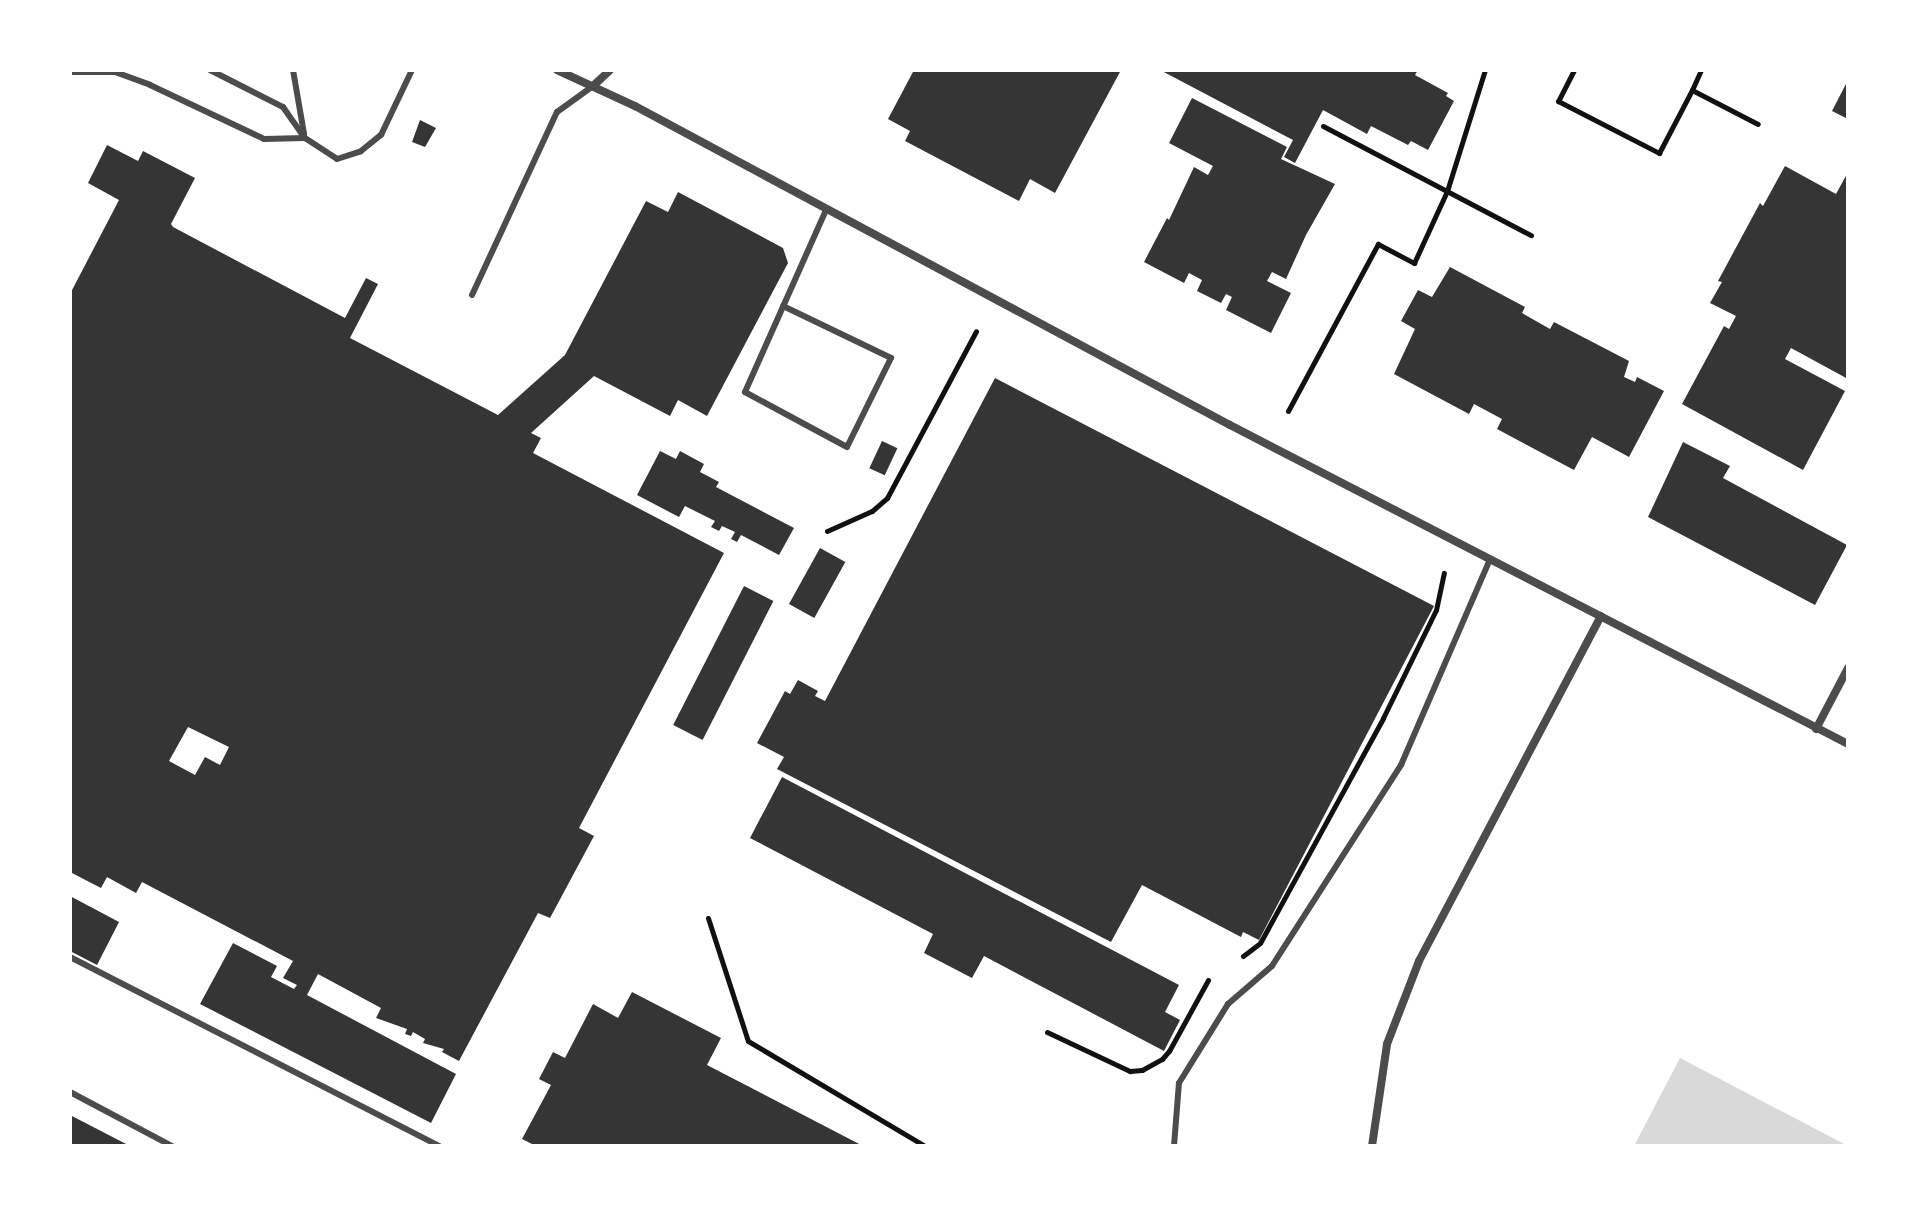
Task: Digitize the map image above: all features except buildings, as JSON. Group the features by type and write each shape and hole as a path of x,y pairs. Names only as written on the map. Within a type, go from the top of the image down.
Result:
{"street":[{"path":"557,70 827,208 1230,425 1848,744"},
{"path":"593,86 610,70"},
{"path":"1372,1146 1387,1044 1419,961 1601,616"},
{"path":"1816,729 1848,668"}],"lane":[{"path":"210,70 283,107 305,138 337,159 361,151 381,135 412,70"},
{"path":"293,70 305,138"},
{"path":"70,72 115,72 150,85 264,139 305,138"},
{"path":"472,295 557,112 593,86"},
{"path":"783,306 891,358 847,447 745,392 783,306 827,208"},
{"path":"1174,1146 1179,1083 1228,1004 1272,966 1401,765 1490,559"},
{"path":"70,957 439,1146"},
{"path":"70,1092 172,1146"}],"path":[{"path":"1288,411 1378,244 1414,263 1447,191 1485,70"},
{"path":"1574,70 1558,101 1659,153 1701,70"},
{"path":"1692,90 1758,124"},
{"path":"1323,126 1531,235"},
{"path":"827,531 872,511 887,498 976,331"},
{"path":"1243,956 1260,943 1383,718 1436,610 1444,573"},
{"path":"708,918 748,1041 925,1146"},
{"path":"1047,1032 1130,1071 1142,1070 1162,1059 1169,1051 1208,980"}],"shaded area":[{"path":"1680,1058 1848,1146 1634,1146"}]}
